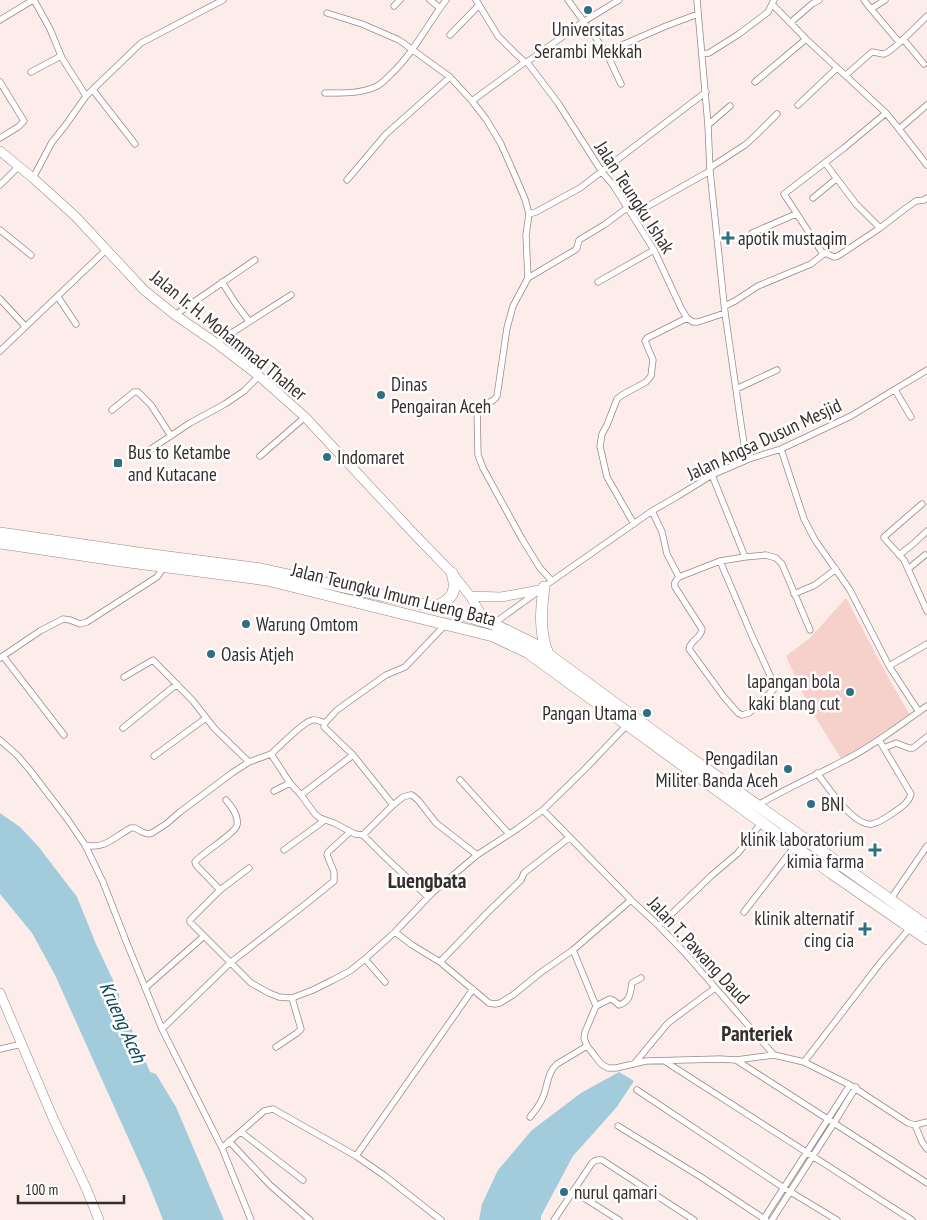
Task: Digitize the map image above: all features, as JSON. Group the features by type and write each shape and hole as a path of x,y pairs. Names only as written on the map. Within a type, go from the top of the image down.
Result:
{"highway":[{"name":"Jalan Teungku Imum Lueng Bata","path":"0,532 261,569 296,582 493,636 527,652 628,725 658,741 758,805 927,926"},
{"name":"Jalan Teungku Imum Lueng Bata","path":"0,543 122,561 296,582 435,607 490,623 534,644 548,654 762,822 927,940"},
{"path":"435,607 450,599 455,580 452,573"},
{"path":"545,586 541,624 543,641 548,654"}],"main road":[{"name":"Jalan Ir. H. Mohammad Thaher","path":"0,151 75,216 144,290 259,376 305,417 452,573 490,623"},
{"path":"470,596 501,597 545,586"},
{"path":"0,994 99,1220"}],"street":[{"path":"0,20 34,0 50,29 61,56 86,96"},
{"path":"33,178 52,142 66,126 86,96 141,43 222,0"},
{"path":"394,6 400,0"},
{"path":"430,0 440,8"},
{"path":"324,94 362,91 376,87 398,68 446,0"},
{"path":"568,0 606,52 620,84"},
{"path":"472,101 583,22 620,0"},
{"path":"697,0 725,309 745,450 749,460"},
{"path":"790,23 819,0"},
{"path":"864,0 870,9 924,64"},
{"path":"870,9 885,0"},
{"path":"450,35 478,2"},
{"name":"Jalan Teungku Ishak","path":"478,2 498,36 526,62 558,103 613,186 654,250 687,318"},
{"path":"702,54 709,53 732,40 768,12 773,2 806,39 886,113 927,164"},
{"path":"327,13 374,28 399,40 450,77 486,119 501,144 530,214 526,235 528,278"},
{"path":"606,52 698,14"},
{"path":"846,76 872,52 884,54 901,41 927,16"},
{"path":"755,82 806,39"},
{"path":"31,72 61,56"},
{"path":"798,105 837,68"},
{"path":"347,180 386,134 450,77"},
{"path":"0,82 24,120 0,138"},
{"path":"93,90 135,144"},
{"path":"530,214 580,188 706,92"},
{"path":"899,128 927,105"},
{"path":"708,125 730,106"},
{"path":"823,254 784,194 886,113"},
{"path":"632,215 711,169 745,145 777,114"},
{"path":"825,163 856,204 880,228"},
{"path":"0,185 19,166"},
{"path":"813,198 836,179"},
{"path":"634,524 607,477 600,446 602,434 617,398 646,382 650,376 653,360 645,340 687,318 692,322 698,322 725,309 758,286 811,264 823,254 828,253 836,257 916,201 926,201"},
{"path":"545,586 540,568 483,468 478,455 477,408 480,405 492,402 497,396 512,306 528,278 575,250 579,240 627,208"},
{"path":"752,233 796,214"},
{"path":"0,230 31,255"},
{"path":"0,351 106,250"},
{"path":"598,282 654,250"},
{"path":"175,315 255,260"},
{"path":"222,282 249,322"},
{"path":"216,343 290,295"},
{"path":"58,297 76,324"},
{"path":"0,299 25,326"},
{"path":"736,389 777,370"},
{"name":"Jalan Angsa Dusun Mesjid","path":"490,623 652,511 712,475 781,448 851,416 927,370"},
{"path":"148,451 225,404 244,391 259,376"},
{"path":"895,390 911,417"},
{"path":"112,410 134,392 138,392 151,406 171,436"},
{"path":"260,456 305,417"},
{"path":"781,448 804,519 815,540 850,590 889,666 919,712"},
{"path":"712,475 745,557"},
{"path":"922,504 884,538 904,560 927,611"},
{"path":"652,511 662,532 667,554 678,577"},
{"path":"899,554 914,544 927,530"},
{"path":"720,561 774,684 774,689 749,713 742,715 738,713 689,649 690,644 700,636 702,630 675,587 674,583 678,577 720,561 766,555 776,558 782,564 810,630"},
{"path":"908,569 925,555"},
{"path":"64,735 1,657 62,619 80,624 88,622 157,577 164,566"},
{"path":"794,594 815,585 836,569"},
{"path":"393,805 353,756 324,727 325,722 338,710 386,675 405,667 446,624"},
{"path":"889,666 927,644"},
{"path":"124,677 153,660 193,701 215,729 249,762"},
{"path":"123,728 177,684"},
{"path":"758,805 817,773 848,759 927,706"},
{"path":"154,756 206,718"},
{"path":"85,845 91,847 105,844 131,828 148,834 152,833 249,762 271,754 309,720 325,722"},
{"path":"249,868 220,890 190,920 191,924 251,983 279,997 292,998 333,980 350,971 366,959 428,897 477,855 543,810 628,725"},
{"path":"884,748 896,743 913,748 927,737"},
{"path":"0,740 29,769 85,845 103,882 162,1029 222,1148 251,1220"},
{"path":"817,773 838,802 863,823 872,824 877,822 902,806 911,794 879,740"},
{"path":"271,754 290,783 315,814 350,832 363,835 428,897"},
{"path":"301,795 353,756"},
{"path":"460,780 509,834"},
{"path":"274,791 290,783"},
{"path":"363,835 393,805 403,797 412,795 436,823 477,855"},
{"path":"220,890 195,863 209,849 232,833 237,827 236,814 226,800"},
{"name":"Jalan T. Pawang Daud","path":"543,810 685,953 774,1054"},
{"path":"284,850 325,820"},
{"path":"659,926 738,853 762,822"},
{"path":"162,1029 230,963 334,881 334,872 326,855 350,832"},
{"path":"440,962 522,880 524,873 570,837"},
{"path":"744,912 795,846"},
{"path":"890,900 927,846"},
{"path":"395,932 440,962 490,1003 495,1004 513,995 573,950 631,900"},
{"path":"804,1062 881,962 910,928"},
{"path":"145,988 204,937"},
{"path":"573,950 596,1006"},
{"path":"366,959 385,982"},
{"path":"641,978 632,983 632,994 621,1005 618,1005 612,999 596,1006 584,1035 587,1046 601,1064 608,1068 646,1061 736,1060 774,1054 804,1062 853,1086 908,1123 915,1125 927,1122"},
{"path":"634,1064 668,1023 715,988"},
{"path":"356,1156 473,989"},
{"path":"276,1047 302,1029 292,998"},
{"path":"0,1048 22,1044"},
{"path":"530,1117 544,1096 550,1072 553,1068 587,1046"},
{"path":"736,1060 927,1183"},
{"path":"665,1062 912,1220"},
{"path":"772,1220 806,1152 853,1086"},
{"path":"618,1126 701,1177 764,1219 813,1156 834,1123 853,1086"},
{"path":"637,1090 836,1220"},
{"path":"222,1148 264,1112 273,1109 356,1156 442,1220"},
{"path":"915,1125 927,1149"},
{"path":"241,1132 303,1180"},
{"path":"229,1141 270,1185 310,1220"},
{"path":"554,1220 592,1163 596,1160 602,1160 694,1220"},
{"path":"574,1191 620,1220"}],"shaded area":[{"name":"lapangan bola kaki blang cut","path":"846,598 911,717 842,760 809,707 786,656 810,638"}],"water":[{"name":"Krueng Aceh","path":"0,813 20,827 38,846 77,897 119,993 119,1000 150,1072 156,1074 176,1107 224,1220 163,1220 148,1182 55,975 32,933 0,894"},
{"path":"619,1072 634,1081 616,1108 573,1156 541,1216 541,1220 479,1220 482,1204 498,1170 532,1130 581,1093"}],"place":[{"name":"Universitas Serambi Mekkah","path":"588,10"},
{"name":"apotik mustaqim","path":"728,238"},
{"name":"Dinas Pengairan Aceh","path":"381,395"},
{"name":"Indomaret","path":"327,457"},
{"name":"Bus to Ketambe and Kutacane","path":"118,463"},
{"name":"Warung Omtom","path":"246,624"},
{"name":"Oasis Atjeh","path":"211,654"},
{"name":"lapangan bola kaki blang cut","path":"850,692"},
{"name":"Pangan Utama","path":"647,713"},
{"name":"Pengadilan Militer Banda Aceh","path":"788,769"},
{"name":"BNI","path":"811,804"},
{"name":"klinik laboratorium kimia farma","path":"875,850"},
{"name":"klinik alternatif cing cia","path":"865,929"},
{"name":"nurul qamari","path":"564,1192"}],"district":[{"name":"Luengbata","path":"427,881"},
{"name":"Panteriek","path":"757,1034"}]}
